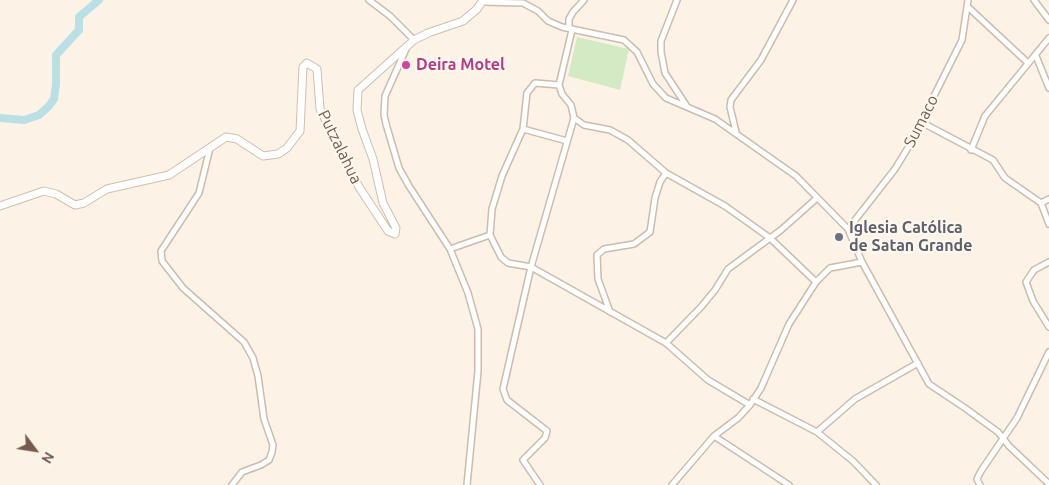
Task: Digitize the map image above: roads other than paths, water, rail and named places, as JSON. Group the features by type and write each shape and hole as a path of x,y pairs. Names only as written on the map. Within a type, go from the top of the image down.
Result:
{"street":[{"path":"370,0 390,16 414,40"},
{"path":"540,485 523,460 545,438 547,431 507,400 503,389 531,267 574,118 573,111 559,85 572,30 569,27 569,19 584,0"},
{"path":"677,0 661,41 661,52 665,73 686,106"},
{"path":"736,132 730,107 731,100 761,60 793,0"},
{"name":"Sumaco","path":"848,229 898,164 921,122 962,40 968,0"},
{"path":"1034,0 1049,20"},
{"path":"1038,5 1045,0"},
{"path":"483,1 523,3 554,24 572,30 624,40 631,44 659,92 675,103 686,106 736,132 796,176 848,229 862,262 929,384 965,408 1004,438 1009,446 1049,484"},
{"name":"Putzalahua","path":"0,206 44,191 56,194 75,205 84,203 107,189 170,175 228,137 237,139 263,156 278,154 287,148 300,130 303,67 305,63 312,64 317,68 320,108 333,135 375,212 389,233 395,234 396,228 383,203 362,130 356,97 363,83 414,40 463,21 483,1"},
{"path":"968,7 1028,64"},
{"path":"972,150 985,116 1049,38"},
{"path":"407,47 387,91 384,115 400,168 409,186 450,249 468,293 478,329 478,371 467,485"},
{"path":"1036,56 1049,88"},
{"path":"559,85 536,83 530,87 527,93 523,129 519,143 505,169 492,208 490,235 501,258 508,263 531,267 666,343 708,380 750,405"},
{"path":"574,118 584,125 610,130 618,134 666,173 725,206 770,238 816,282"},
{"path":"921,122 992,160 1005,178 1041,203 1049,224"},
{"path":"570,130 584,125"},
{"path":"523,129 567,141"},
{"path":"210,147 199,193 162,251 162,261 183,288 244,342 253,358 258,376 264,419 274,444 269,460 242,472 232,485"},
{"path":"610,312 598,279 597,255 604,249 634,244 650,232 655,198 666,173"},
{"path":"666,343 701,307 715,290 728,269 770,238 817,198"},
{"path":"1041,203 1049,198"},
{"path":"450,249 490,235"},
{"path":"672,485 714,436 738,418 750,405 761,388 789,324 816,282 830,268 862,262"},
{"path":"1049,262 1034,270 1026,282 1033,301 1049,327"},
{"path":"980,485 977,479 980,471 1017,418 1049,352"},
{"path":"817,432 855,399 918,363"},
{"path":"753,399 817,432 853,461 876,485"},
{"path":"714,436 789,485"}],"waterway":[{"path":"0,118 24,120 39,115 49,106 54,99 56,55 79,30 79,17 99,0"}],"place":[{"name":"Deira Motel","path":"406,65"},
{"name":"Iglesia Católica de Satan Grande","path":"839,237"}]}
